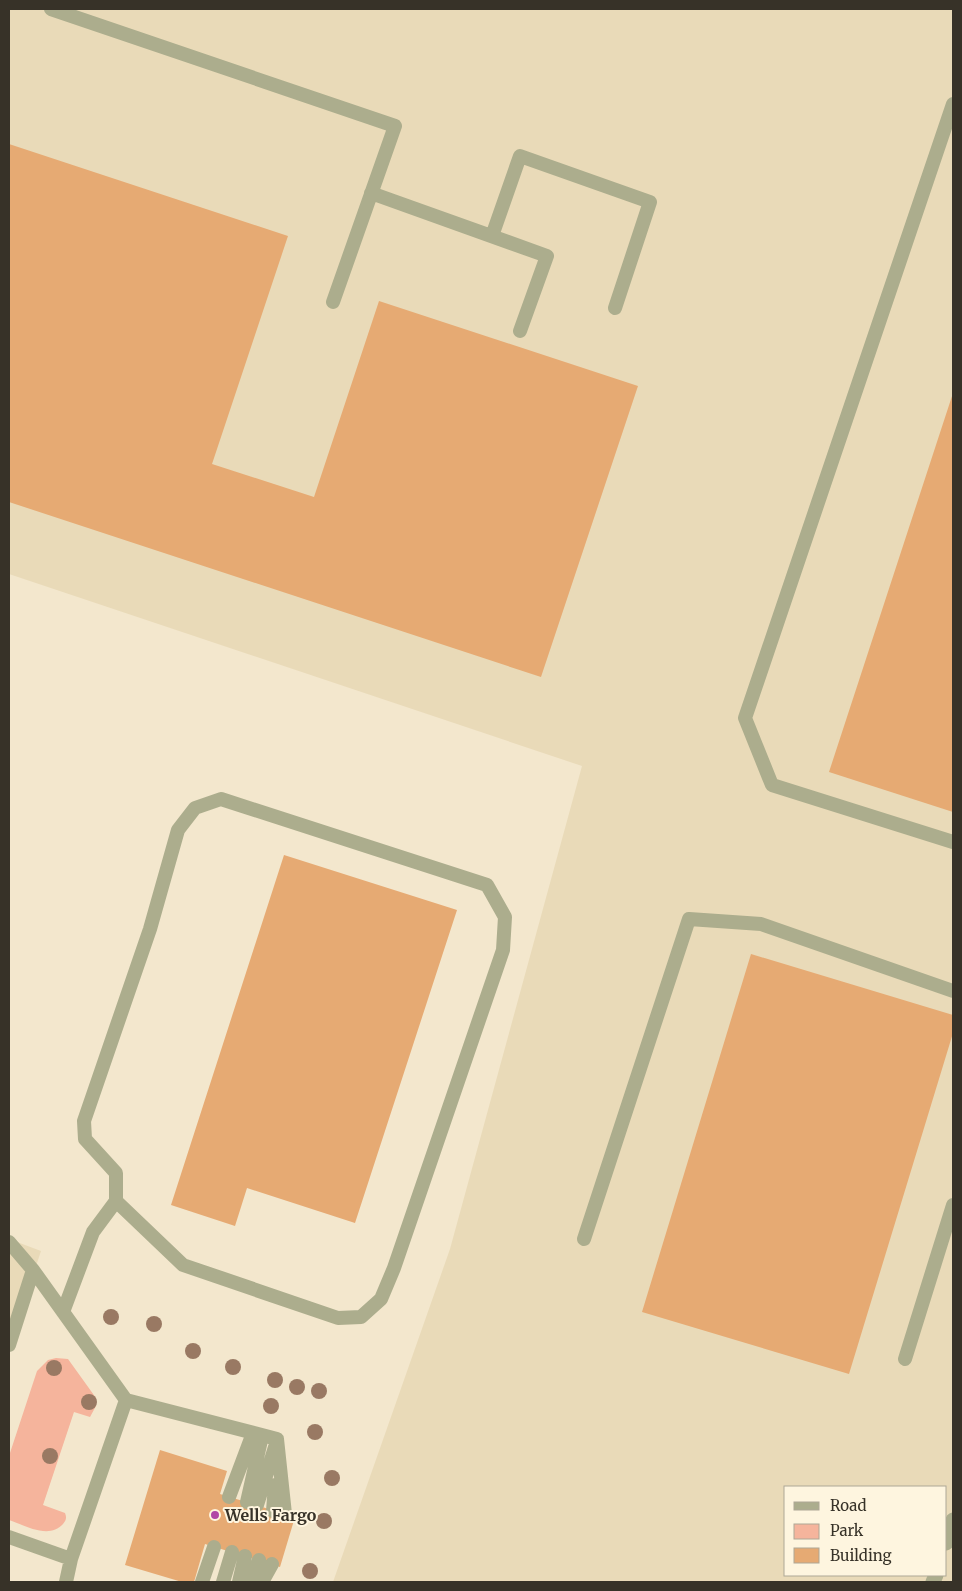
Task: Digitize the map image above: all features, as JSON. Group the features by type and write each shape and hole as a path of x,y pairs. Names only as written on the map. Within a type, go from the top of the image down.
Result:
{"street":[{"path":"947,1540 953,1520"}],"lane":[{"path":"51,9 395,126 333,302"},
{"path":"953,104 745,718 772,785 953,842"},
{"path":"492,236 520,156 650,202 615,308"},
{"path":"371,193 547,256 520,331"},
{"path":"63,1312 93,1232 116,1201 116,1173 85,1139 84,1121 150,929 178,830 195,808 221,799 487,885 505,917 504,950 394,1268 381,1299 361,1317 338,1318 183,1265 153,1234 116,1201"},
{"path":"584,1239 689,919 761,924 953,991"},
{"path":"905,1359 953,1205"},
{"path":"9,1242 33,1270 126,1400 277,1439"},
{"path":"9,1345 14,1314 33,1270"},
{"path":"66,1582 71,1559 126,1400"},
{"path":"229,1497 257,1434"},
{"path":"257,1434 252,1504 277,1439"},
{"path":"277,1439 279,1512"},
{"path":"9,1537 71,1559"},
{"path":"202,1582 214,1546"},
{"path":"223,1582 239,1554 239,1582"},
{"path":"250,1582 266,1562 262,1582"}],"shaded area":[{"path":"9,9 953,9 953,1582 333,1582 450,1249 582,766 9,574"},
{"path":"9,1239 41,1251 9,1347"}],"green space":[{"path":"56,1358 68,1359 96,1398 96,1406 90,1417 74,1412 43,1505 65,1513 66,1519 57,1529 44,1531 29,1528 9,1520 9,1456 37,1371 48,1360"}],"building":[{"path":"9,144 288,236 212,464 314,497 379,301 638,386 541,677 9,502"},
{"path":"953,393 953,812 829,772"},
{"path":"284,855 457,910 355,1223 247,1188 235,1226 171,1205"},
{"path":"751,954 953,1015 953,1033 849,1374 642,1312"},
{"name":"Wells Fargo","path":"160,1450 227,1471 220,1494 295,1517 280,1567 205,1544 194,1582 182,1582 125,1565"}],"place":[{"name":"Wells Fargo","path":"215,1515"}]}
